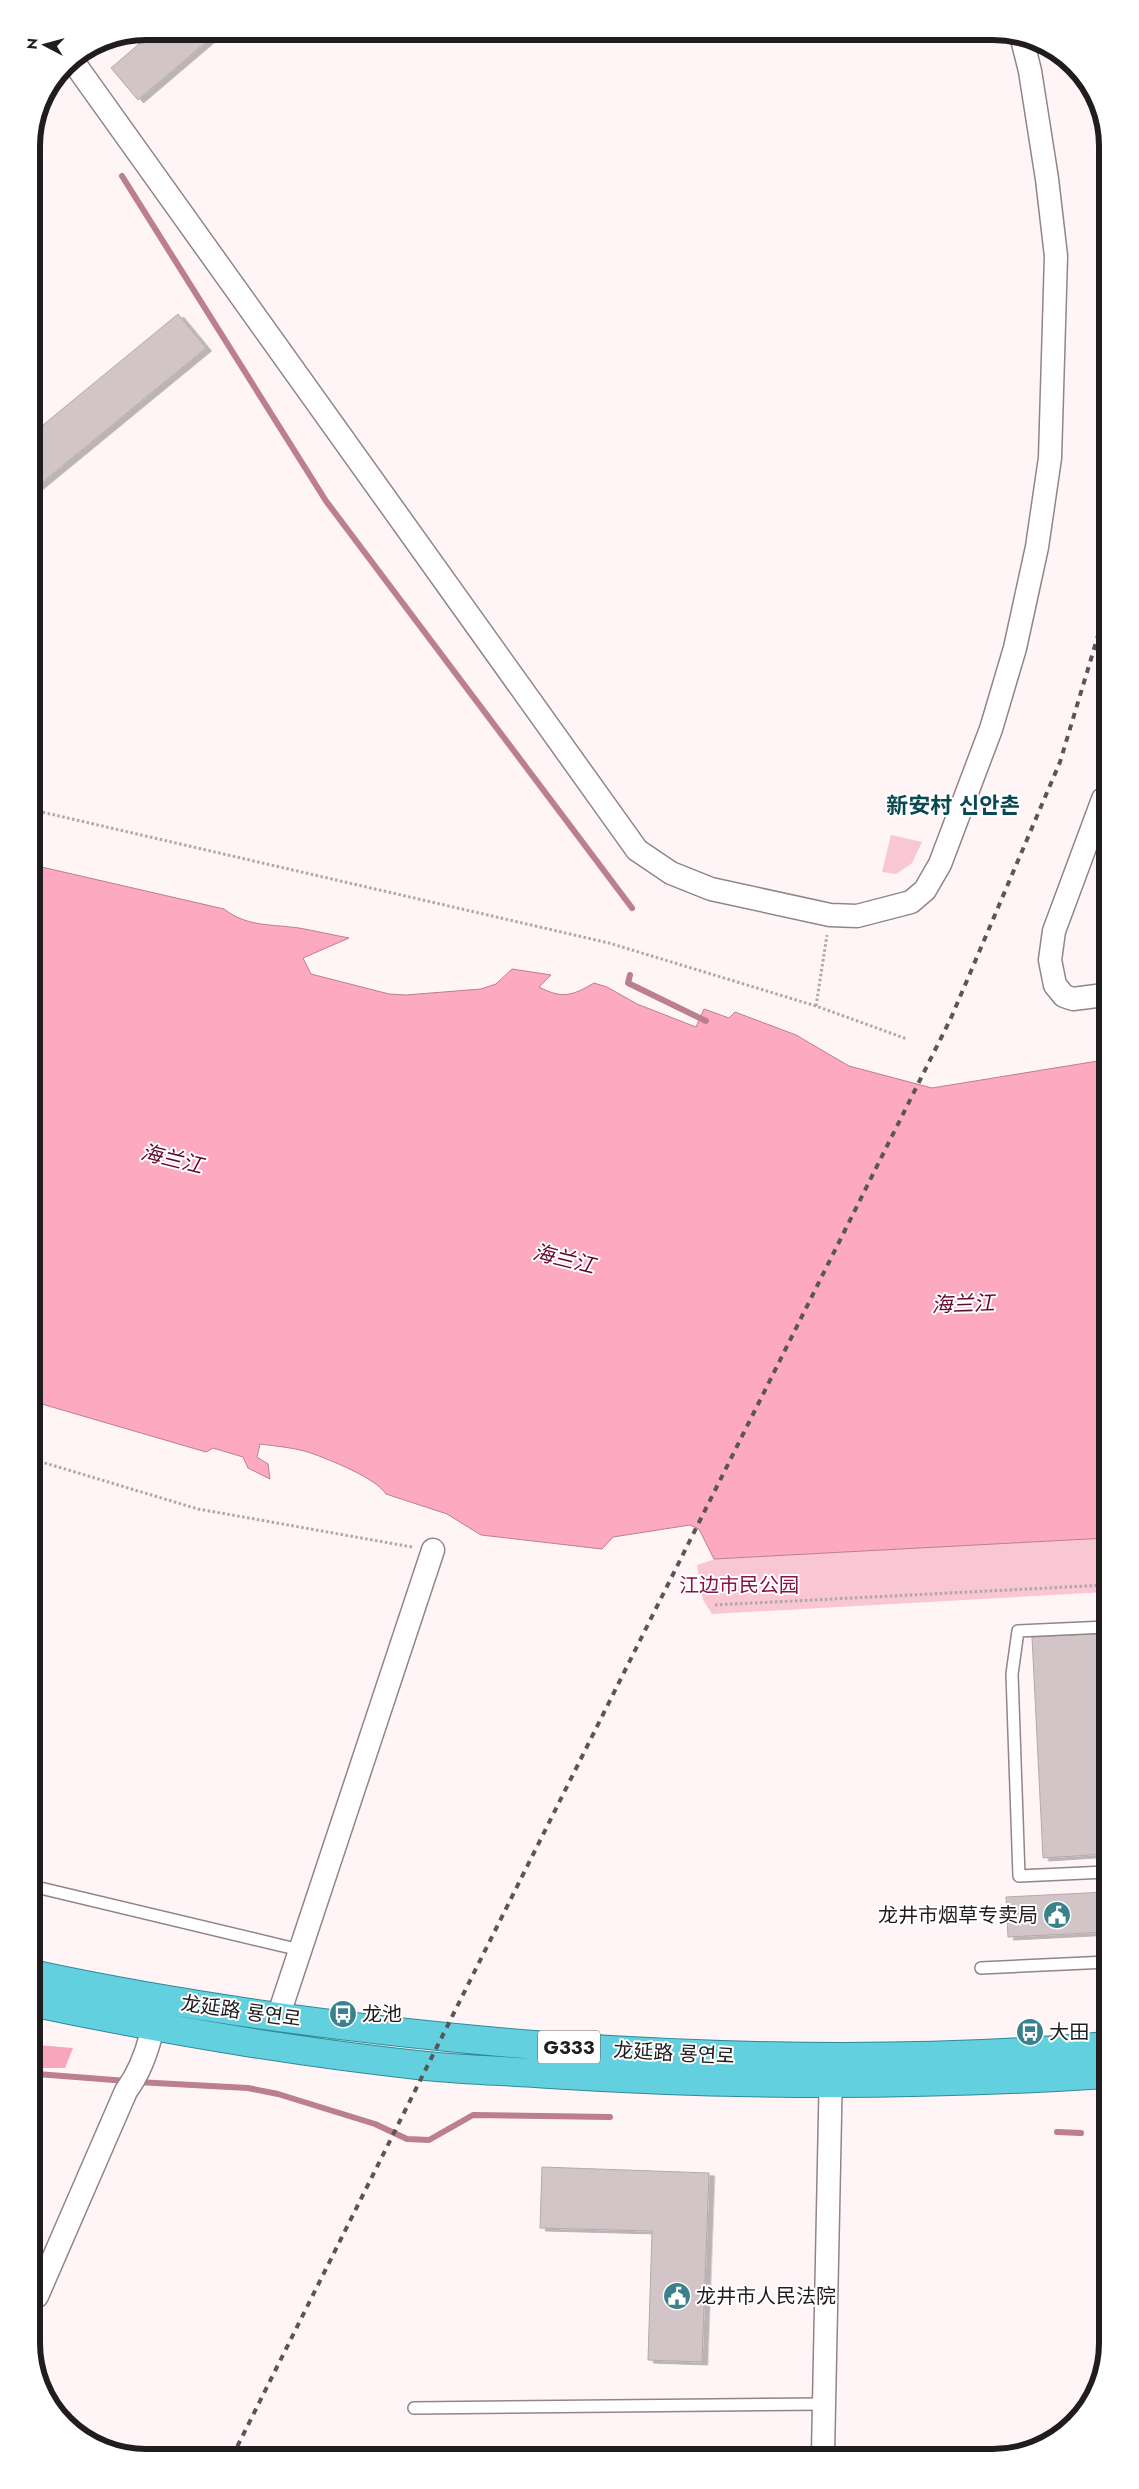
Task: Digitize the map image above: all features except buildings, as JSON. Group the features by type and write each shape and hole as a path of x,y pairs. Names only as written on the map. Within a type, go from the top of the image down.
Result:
{"highway":[{"name":"龙延路 룡연로","path":"40,1976 158,1999 278,2017 441,2037 831,2071 940,2083 1099,2074"},
{"name":"龙延路 룡연로","path":"40,2004 154,2027 427,2066 620,2079 831,2071 961,2056 1099,2047"}],"street":[{"path":"76,66 637,850 671,873 711,889 830,915 857,916 911,902 925,890 940,864 991,729 1017,639 1037,547 1050,458 1056,256 1047,179 1030,71 1023,45"},
{"path":"1099,812 1054,931 1050,960 1055,986 1064,996 1073,999 1099,996"},
{"path":"278,2017 433,1550"},
{"path":"40,2289 131,2084 154,2027 158,1999"},
{"path":"823,2449 831,2071"}],"lane":[{"path":"1099,1627 1018,1631 1012,1674 1019,1876 1099,1872"},
{"path":"40,1889 300,1950"},
{"path":"980,1968 1099,1962"},
{"path":"414,2408 824,2404"}],"path":[{"path":"40,812 609,943 816,1006 907,1039"},
{"path":"816,1006 830,915"},
{"path":"40,1462 198,1509 433,1550"},
{"path":"715,1605 1099,1585"}],"green space":[{"path":"891,835 922,842 912,863 896,874 882,872"},
{"name":"江边市民公园","path":"1099,1538 1099,1592 712,1614 703,1600 697,1565 715,1559"}],"shaded area":[{"path":"40,2045 73,2048 65,2068 40,2068"}],"water":[{"name":"海兰江","path":"40,867 224,909 250,922 299,928 349,938 303,958 311,974 389,994 406,995 481,989 496,984 512,969 551,975 539,987 554,993 567,994 579,991 594,983 607,987 637,1004 696,1027 704,1009 729,1018 735,1012 796,1035 849,1066 932,1088 1099,1061 1099,1538 714,1559 699,1529 690,1525 613,1537 602,1549 481,1535 447,1514 386,1494 381,1488 363,1476 311,1453 292,1448 260,1444 257,1457 268,1464 270,1479 248,1468 243,1457 213,1448 206,1452 40,1403"}],"waterway":[{"path":"122,176 326,501 632,908"},
{"path":"630,975 628,983 706,1021"},
{"path":"40,2074 127,2081"},
{"path":"137,2082 248,2088 278,2094 375,2124 407,2139 429,2140 473,2115 610,2117"},
{"path":"1057,2132 1081,2133"}],"railway":[{"path":"236,2449 951,1018 1060,762 1099,632"}],"place":[{"name":"龙井市烟草专卖局","path":"1057,1915"},
{"name":"龙池","path":"343,2014"},
{"name":"大田","path":"1030,2032"},
{"name":"龙井市人民法院","path":"677,2296"}],"district":[{"name":"新安村 신안촌","path":"953,805"}]}
